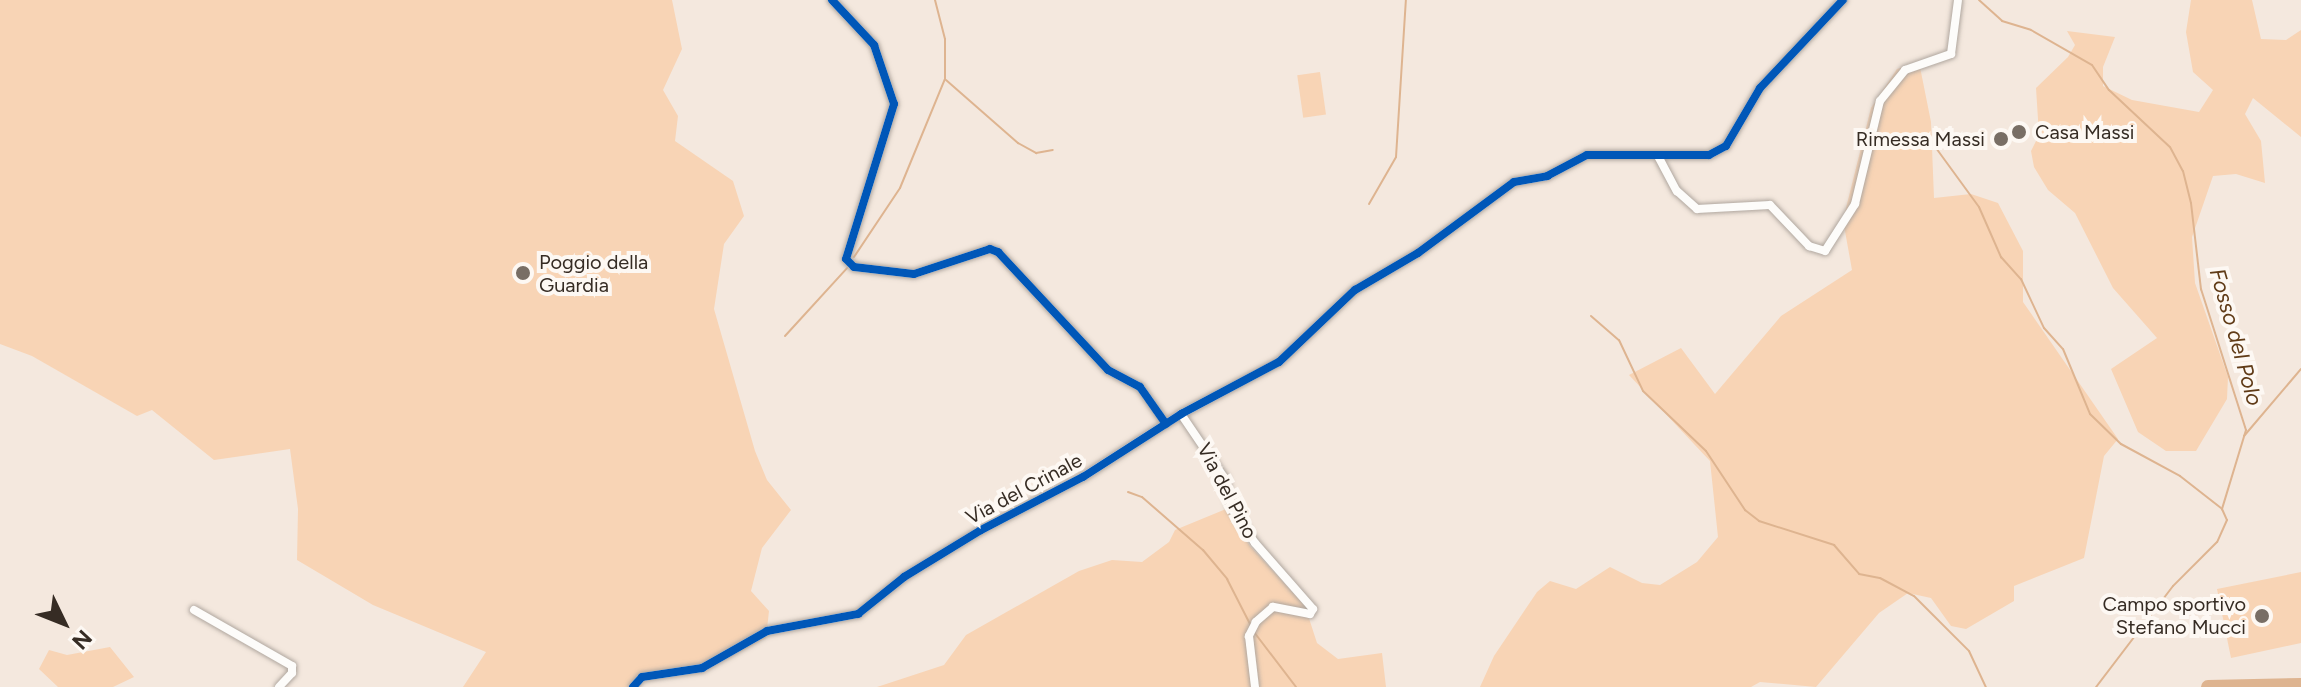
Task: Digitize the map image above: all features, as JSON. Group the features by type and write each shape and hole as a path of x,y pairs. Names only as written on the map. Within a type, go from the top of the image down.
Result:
{"street":[{"path":"832,0 874,45 894,104 846,259 854,267 914,274 990,249 998,252 1108,370 1140,387 1166,424"},
{"name":"Via del Crinale","path":"633,687 642,677 702,668 767,631 858,614 904,577 1083,477 1181,414 1279,362 1355,290 1418,253 1514,182 1547,176 1587,155 1709,155 1726,146 1760,88 1843,0"},
{"path":"1658,156 1677,191 1697,209 1770,205 1809,246 1825,251 1855,204 1880,101 1905,70 1951,54 1958,0"},
{"name":"Via del Pino","path":"1181,414 1225,479 1232,509 1255,543 1313,609 1310,614 1273,607 1256,622 1249,636 1255,687"},
{"path":"194,610 292,666 292,673 279,687"}],"shaded area":[{"path":"0,0 672,0 682,49 663,90 678,116 675,141 733,181 744,216 724,244 714,309 755,451 767,480 791,510 762,548 751,591 769,611 766,638 701,673 644,679 640,687 463,687 486,652 373,605 297,560 298,509 290,449 214,460 152,410 137,416 32,356 0,344"},
{"path":"2191,0 2252,0 2261,39 2286,40 2301,30 2301,137 2253,98 2245,114 2261,141 2265,183 2236,174 2213,176 2192,237 2195,283 2228,377 2227,399 2196,451 2166,451 2138,432 2111,369 2157,338 2113,288 2075,213 2048,190 2034,167 2031,151 2039,135 2036,88 2068,57 2075,45 2067,31 2115,37 2103,67 2103,86 2132,100 2199,112 2213,90 2193,72 2186,32"},
{"path":"1919,62 1931,122 1934,198 1971,194 1998,203 2023,251 2023,302 2118,439 2104,456 2084,558 2014,586 2014,601 1966,629 1951,626 1931,598 1908,593 1879,613 1816,687 1760,682 1751,687 1480,687 1494,656 1537,592 1550,581 1576,589 1610,567 1642,583 1660,585 1697,562 1718,537 1710,461 1629,375 1681,348 1715,394 1781,316 1852,270 1843,220 1871,108 1897,69"},
{"path":"1320,72 1326,115 1303,118 1297,75"},
{"path":"1226,509 1250,546 1305,606 1317,643 1338,659 1382,653 1386,687 877,687 944,665 966,635 1079,571 1112,560 1142,562 1169,542 1175,530"},
{"name":"Campo sportivo Stefano Mucci","path":"2301,572 2301,643 2231,658 2217,589"},
{"path":"110,647 134,677 113,687 58,687 39,669 49,650 67,655"}],"waterway":[{"path":"854,257 900,188 945,79 945,39 935,0"},
{"path":"1369,204 1396,157 1406,0"},
{"name":"Fosso del Polo","path":"1979,0 2002,21 2031,30 2092,65 2109,90 2170,147 2183,171 2191,203 2201,289 2246,430 2222,509 2227,520 2217,542 2173,586 2096,687"},
{"path":"946,80 1018,143 1036,153 1053,150"},
{"path":"1936,148 1979,207 2001,257 2021,279 2044,328 2063,349 2090,414 2121,444 2180,476 2221,508"},
{"path":"785,336 847,268"},
{"path":"1591,316 1619,340 1643,391 1706,451 1745,510 1759,521 1834,545 1859,574 1880,578 1914,596 1969,651 1986,687"},
{"path":"2244,436 2301,369"},
{"path":"1128,492 1142,497 1203,550 1227,579 1251,626"},
{"path":"1254,632 1296,687"},
{"path":"2208,687 2301,685"}],"cycle path":[{"path":"832,0 874,45 894,104 846,259 854,267 914,274 990,249 998,252 1108,370 1140,387 1166,424"},
{"path":"633,687 642,677 702,668 767,631 858,614 904,577 981,530 1083,477 1181,414 1279,362 1355,290 1418,253 1514,182 1547,176 1587,155 1709,155 1726,146 1760,88 1843,0"}],"place":[{"name":"Casa Massi","path":"2019,132"},
{"name":"Rimessa Massi","path":"2001,139"},
{"name":"Poggio della Guardia","path":"523,273"},
{"name":"Campo sportivo Stefano Mucci","path":"2262,616"}]}
